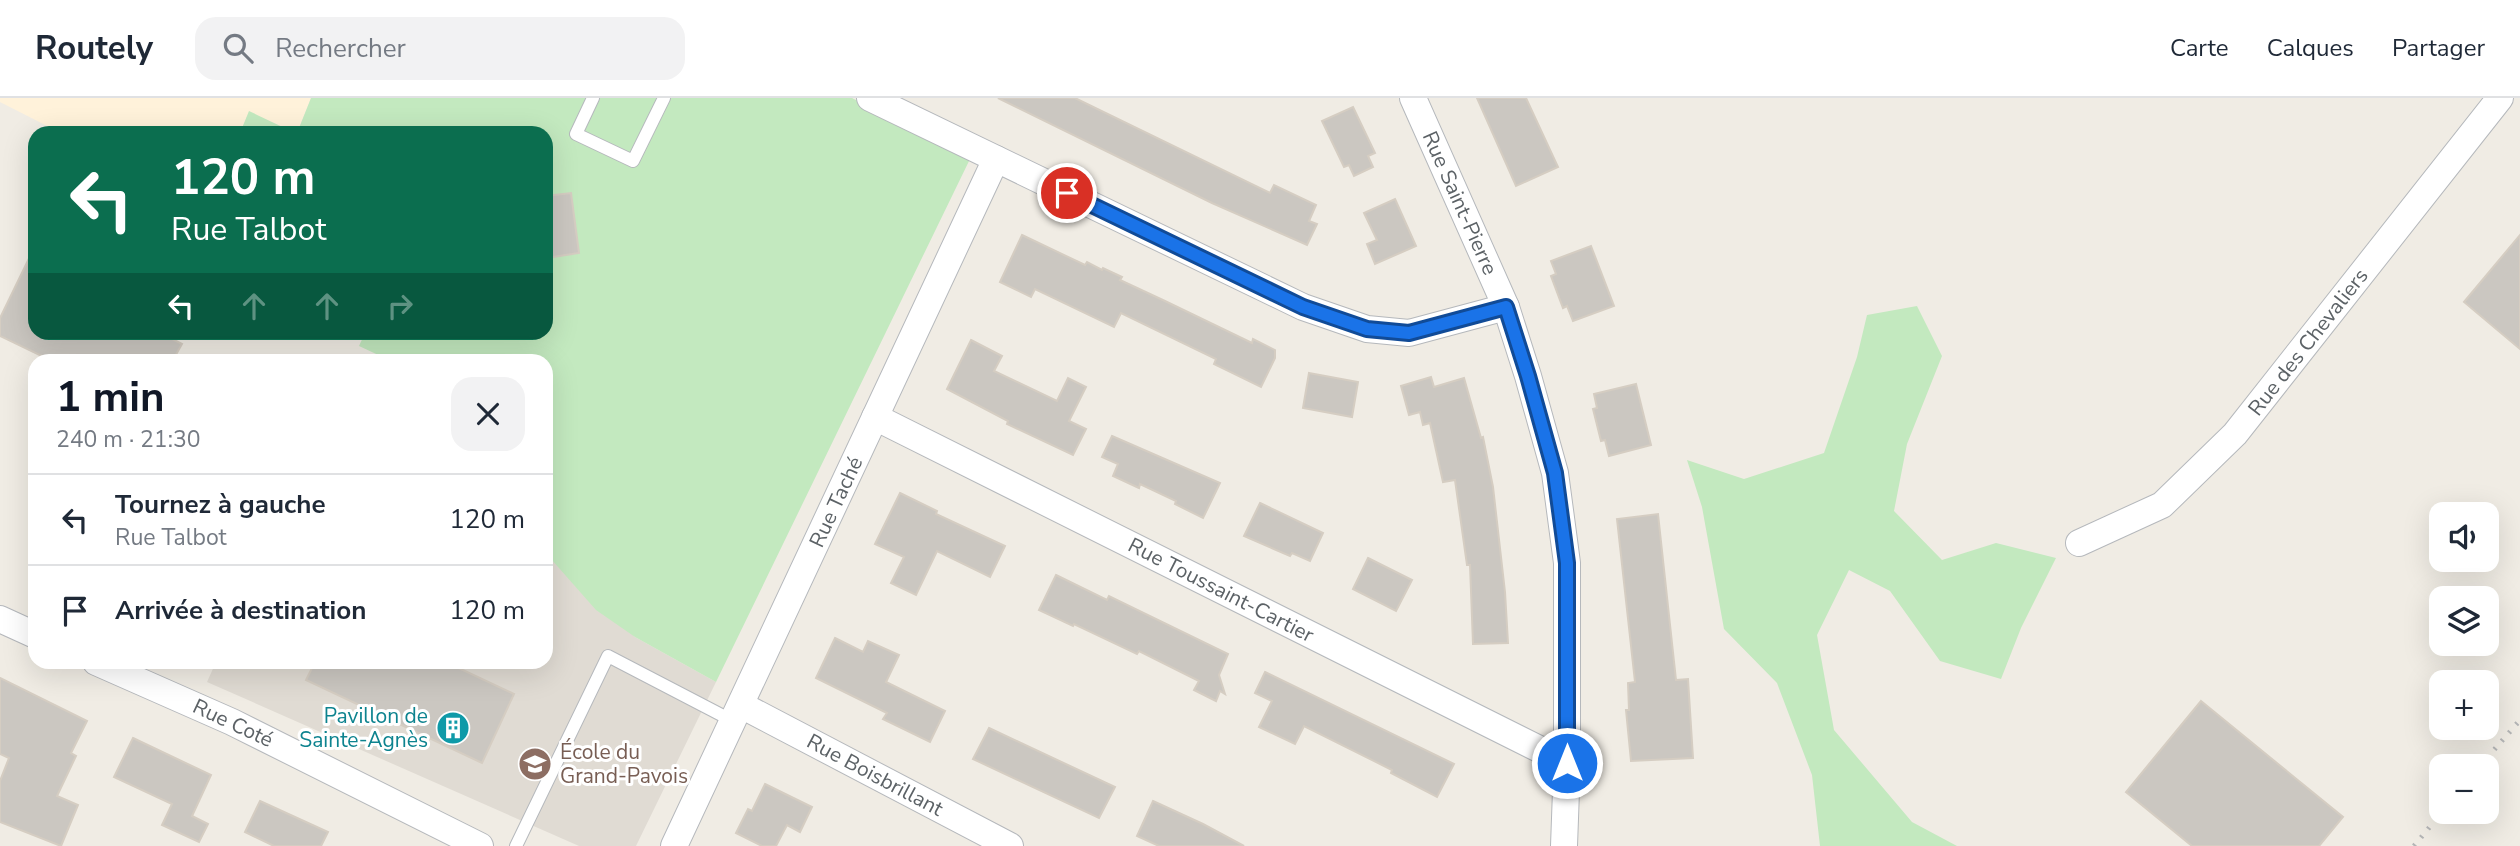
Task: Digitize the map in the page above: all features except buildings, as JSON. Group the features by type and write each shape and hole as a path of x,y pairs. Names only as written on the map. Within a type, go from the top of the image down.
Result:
{"street":[{"path":"870,98 1303,307 1367,329 1409,333 1506,307"},
{"name":"Rue Saint-Pierre","path":"1413,98 1506,307 1555,473 1565,550 1567,763 1564,846"},
{"name":"Rue des Chevaliers","path":"2079,543 2162,505 2235,434 2500,98"},
{"name":"Rue Taché","path":"674,846 996,159"},
{"name":"Rue Toussaint-Cartier","path":"875,417 1567,763"},
{"path":"0,619 28,632"},
{"name":"Rue Coté","path":"112,669 232,722 480,846"},
{"name":"Rue Boisbrillant","path":"737,713 1010,846"}],"lane":[{"path":"593,98 576,134 633,161 664,98"},
{"path":"516,846 608,656 737,713"}],"shaded area":[{"path":"0,98 311,98 300,126 281,126 249,112 243,126 47,126 0,102"},
{"name":"École du Grand-Pavois","path":"553,561 635,637 716,682 636,846 579,846 207,682 213,669 553,669"}],"green space":[{"path":"311,98 852,98 970,159 716,682 635,637 596,610 553,561 553,354 376,354 359,346 362,340 553,340 553,126 300,126"},
{"path":"249,111 280,126 243,126"},
{"path":"1917,306 1942,356 1907,444 1894,511 1942,560 1996,543 2056,558 2021,628 2001,679 1940,661 1890,591 1849,570 1817,635 1834,730 1912,822 1957,846 1820,846 1812,775 1777,683 1724,629 1702,507 1687,460 1744,479 1824,453 1857,357 1867,315"}],"railway":[{"path":"2490,754 2520,720"},
{"path":"2414,846 2432,824"}],"place":[{"name":"Pavillon de Sainte-Agnès","path":"453,728"},
{"name":"École du Grand-Pavois","path":"535,764"}],"route":[{"path":"1067,193 1303,307 1367,329 1409,333 1506,307 1555,473 1567,563 1567,763"}]}
